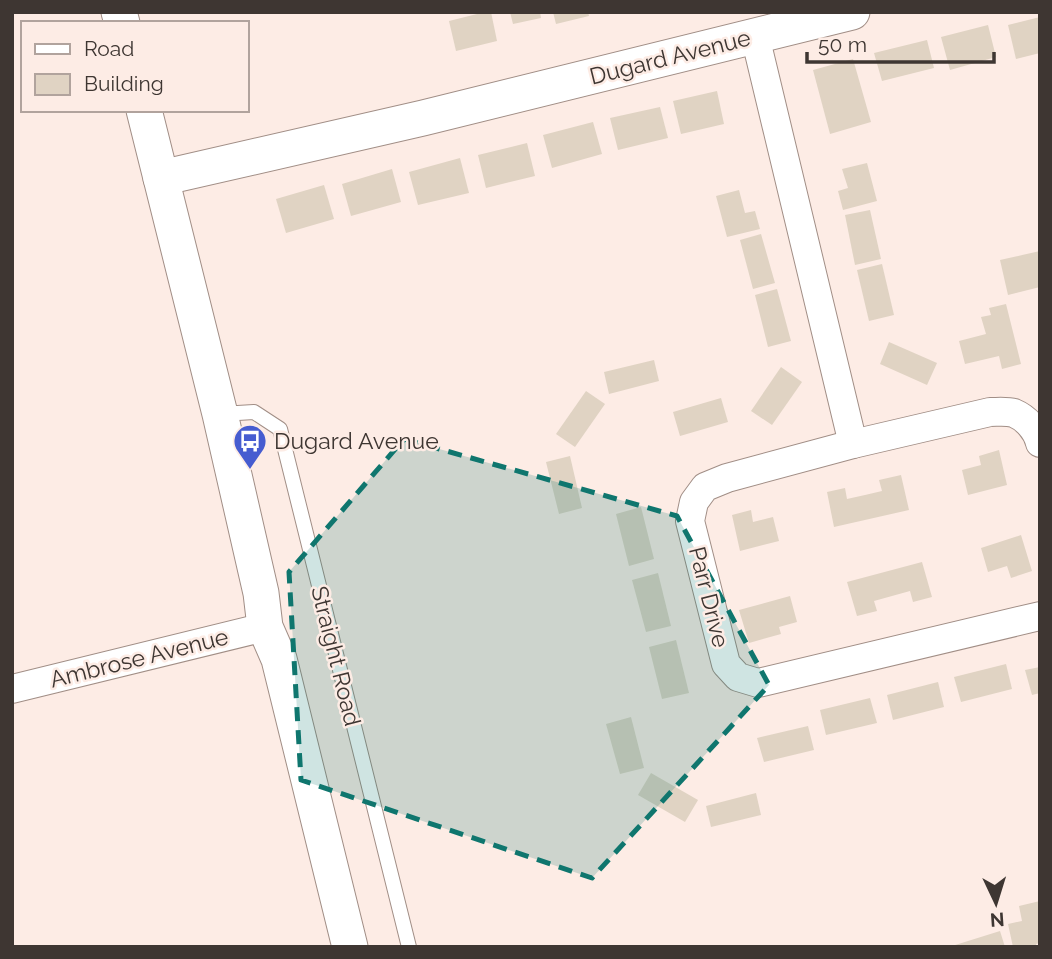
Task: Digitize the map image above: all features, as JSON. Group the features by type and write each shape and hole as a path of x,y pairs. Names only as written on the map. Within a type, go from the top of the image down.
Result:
{"street":[{"name":"Dugard Avenue","path":"161,178 423,118 852,12"},
{"path":"755,36 853,444"},
{"path":"144,112 220,414 261,593 265,627 279,659 350,947"},
{"name":"Parr Drive","path":"1040,443 1027,422 1013,413 990,412 853,444 727,478 705,487 694,502 690,521 726,664 738,677 758,683 1040,616"},
{"name":"Ambrose Avenue","path":"12,689 265,627"}],"lane":[{"name":"Straight Road","path":"220,414 254,412 280,429 409,947"}],"highlighted area":[{"path":"404,439 677,516 769,685 592,878 301,780 289,572"}],"building":[{"path":"491,12 497,41 456,51 449,21"},
{"path":"510,12 540,12 541,18 513,24"},
{"path":"553,12 588,12 589,16 556,24"},
{"path":"1040,17 1040,53 1016,59 1008,25"},
{"path":"988,25 996,57 950,70 941,37"},
{"path":"927,40 934,68 882,81 874,53"},
{"path":"853,59 871,122 830,134 813,70"},
{"path":"717,91 724,124 681,134 673,101"},
{"path":"660,107 668,138 618,150 610,118"},
{"path":"593,122 602,154 552,168 543,135"},
{"path":"527,143 535,176 486,188 478,155"},
{"path":"460,158 469,193 418,205 409,172"},
{"path":"867,163 877,201 843,210 838,191 848,188 842,169"},
{"path":"392,169 401,202 351,216 342,184"},
{"path":"324,185 334,219 286,233 276,199"},
{"path":"739,190 745,213 755,211 760,229 727,237 716,196"},
{"path":"870,210 881,259 855,265 845,215"},
{"path":"761,234 775,283 753,289 740,240"},
{"path":"1040,251 1040,287 1008,295 1000,260"},
{"path":"882,264 894,315 869,321 857,270"},
{"path":"777,289 791,341 768,347 755,295"},
{"path":"1006,304 1021,364 1002,369 999,356 965,364 959,341 986,334 981,317 991,315 989,308"},
{"path":"889,342 937,363 927,385 880,364"},
{"path":"654,360 659,381 609,394 604,372"},
{"path":"781,367 802,382 772,425 751,411"},
{"path":"586,391 605,404 575,447 556,434"},
{"path":"721,398 728,422 680,436 673,412"},
{"path":"999,450 1007,485 968,495 962,470 981,465 979,456"},
{"path":"570,456 582,508 559,514 546,462"},
{"path":"901,475 909,510 834,527 827,492 845,488 847,499 865,495 882,491 879,480"},
{"path":"641,507 654,559 629,566 616,514"},
{"path":"751,510 753,522 773,517 779,541 740,551 732,515"},
{"path":"1021,535 1032,571 1011,578 1007,566 988,572 981,548"},
{"path":"922,562 932,597 913,602 910,591 874,601 877,611 857,616 847,582"},
{"path":"658,573 671,626 646,632 632,580"},
{"path":"790,596 797,622 779,627 781,634 749,643 739,610"},
{"path":"676,640 689,693 662,699 649,647"},
{"path":"1006,664 1012,689 961,702 954,677"},
{"path":"1040,667 1040,693 1032,695 1025,670"},
{"path":"938,682 944,707 893,720 887,695"},
{"path":"870,698 877,723 826,735 820,710"},
{"path":"631,717 644,768 620,774 606,724"},
{"path":"808,726 814,750 764,762 757,738"},
{"path":"651,773 698,800 685,822 638,795"},
{"path":"756,793 761,815 711,827 706,806"},
{"path":"1040,901 1040,943 1036,944 1037,947 1013,947 1008,924 1022,921 1019,906"},
{"path":"1000,931 1005,947 952,947 952,946"}],"place":[{"name":"Dugard Avenue","path":"250,471"}]}
